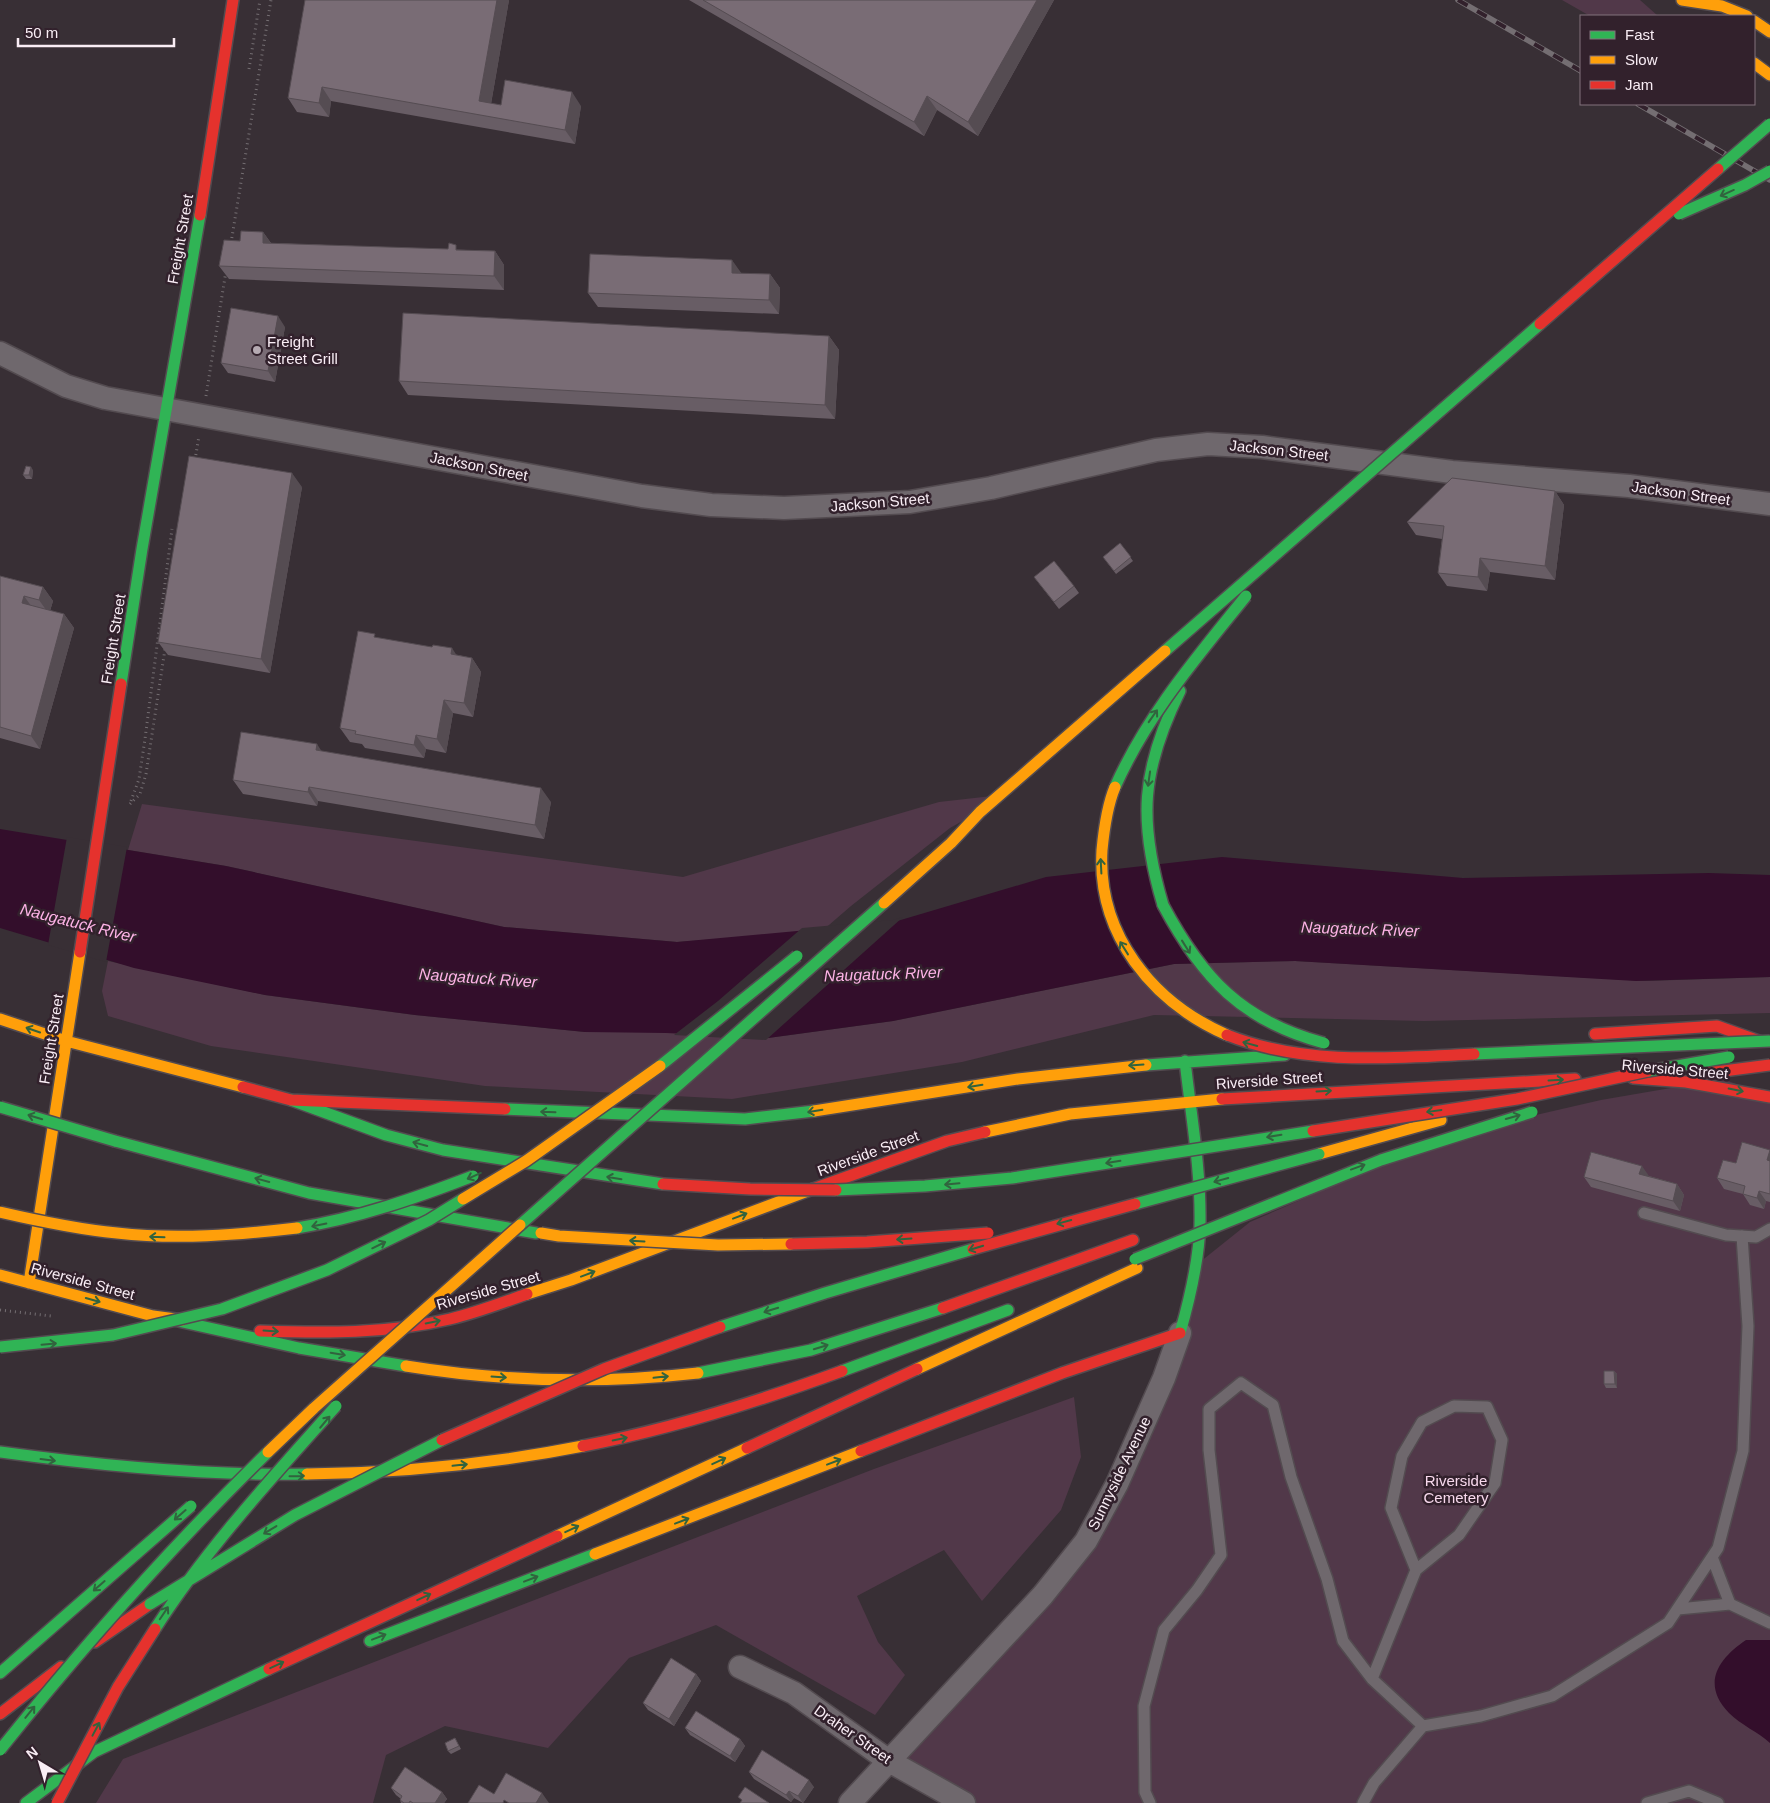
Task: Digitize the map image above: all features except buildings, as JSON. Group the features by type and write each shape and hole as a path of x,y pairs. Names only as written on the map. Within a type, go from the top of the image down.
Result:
{"main road":[{"name":"Freight Street","path":"29,1283 142,549 233,0"},
{"path":"1682,0 1697,15"},
{"path":"1682,0 1722,6 1744,15"},
{"path":"1755,22 1770,32"},
{"path":"1755,65 1770,75"},
{"path":"1770,123 1287,544 1154,714 1115,783 1104,819 1101,854 1102,885 1109,914 1120,941 1136,966 1158,992 1184,1014 1215,1031 1253,1045 1312,1055 1406,1057 1770,1041"},
{"path":"219,1482 573,1173 980,811 1770,123"},
{"path":"1649,227 1745,185 1770,171"},
{"path":"1287,544 1184,685 1166,718 1153,752 1149,774 1146,826 1147,845 1153,875 1163,904 1176,931 1192,957 1212,979 1234,1000 1260,1018 1289,1034 1322,1043 1358,1048 1406,1048 1770,1032"},
{"path":"935,841 968,817 980,811"},
{"path":"0,1750 77,1655 156,1566 272,1447 360,1366 555,1197 951,843 980,811"},
{"path":"0,1212 65,1227 127,1235 183,1237 243,1234 313,1226 370,1213 434,1192 485,1171 549,1138 636,1083 687,1046 806,948 672,1058 528,1160 441,1212 362,1254 258,1298 171,1324 98,1339 0,1347"},
{"name":"Riverside Street","path":"0,1019 66,1041 291,1100 745,1119 794,1114 1018,1079 1115,1067 1481,1042"},
{"path":"1579,1035 1717,1026 1770,1045"},
{"path":"291,1100 386,1135 443,1150 629,1180 784,1192 972,1182 1012,1178 1517,1099 1669,1067 1770,1050"},
{"name":"Sunnyside Avenue","path":"1180,1333 1190,1299 1200,1225 1199,1184 1188,1101 1185,1061"},
{"path":"1631,1087 1676,1078 1770,1065"},
{"name":"Riverside Street","path":"0,1274 153,1316 207,1324 300,1333 342,1333 394,1329 450,1319 571,1280 884,1162 947,1141 1011,1125 1070,1114 1188,1101 1330,1091 1599,1078 1686,1082 1770,1097"},
{"path":"0,1714 80,1652 150,1604 300,1512 444,1439 606,1369 746,1318 1040,1229 1517,1099"},
{"path":"0,1107 115,1141 309,1193 559,1236 718,1245 867,1242 1040,1229"},
{"path":"1190,1222 1322,1180 1449,1136 1547,1108"},
{"path":"26,1803 94,1752 137,1730 1136,1264 1322,1180"},
{"path":"153,1316 308,1349 484,1376 538,1380 640,1379 708,1372 810,1351 871,1332 1138,1238"},
{"path":"1052,1294 1136,1264"},
{"path":"0,1452 118,1468 269,1476 341,1475 492,1462 637,1435 709,1416 784,1392 1016,1307"},
{"path":"357,1646 1062,1373 1180,1333"},
{"path":"57,1803 118,1687 178,1593 233,1522 332,1412 360,1366"},
{"path":"0,1673 196,1501"},
{"path":"137,1730 302,1667"}],"street":[{"name":"Jackson Street","path":"0,353 84,393 642,496 720,505 784,508 910,502 1010,484 1156,450 1208,444 1262,447 1452,472 1629,486 1770,504"},
{"name":"Sunnyside Avenue","path":"850,1803 1043,1595 1086,1541 1117,1484 1164,1378 1180,1333"},
{"name":"Draher Street","path":"740,1667 794,1693 889,1761 964,1803"}],"lane":[{"path":"1644,1213 1726,1235 1756,1237 1770,1229"},
{"path":"1363,1803 1374,1783 1423,1726 1481,1716 1552,1696 1668,1623 1678,1609 1718,1548 1743,1451 1748,1326 1742,1236"},
{"path":"1150,1803 1145,1792 1144,1706 1164,1630 1197,1590 1221,1555 1209,1450 1208,1409 1240,1383 1273,1405 1291,1477 1327,1579 1343,1641 1372,1679 1423,1726"},
{"path":"1372,1679 1416,1570 1459,1535 1495,1483 1502,1440 1488,1406 1454,1406 1422,1422 1402,1456 1391,1508 1416,1570"},
{"path":"1712,1557 1730,1604"},
{"path":"1678,1609 1730,1604 1770,1623"},
{"path":"1647,1803 1689,1791 1718,1803"}],"path":[{"path":"230,248 271,0"},
{"path":"195,462 227,267"},
{"path":"130,804 140,794 146,774 165,646"},
{"path":"0,1310 51,1316"}],"green space":[{"path":"1562,0 1640,0 1657,15 1588,15"},
{"path":"1010,794 950,828 822,931 677,942 504,927 226,866 128,850 142,804 683,877 939,802"},
{"path":"108,961 265,995 415,1015 585,1032 658,1032 768,1038 893,1021 1174,964 1295,961 1645,981 1770,977 1770,1013 1424,1021 1154,1015 962,1062 732,1099 485,1086 211,1046 108,1016 102,991"},
{"name":"Riverside Cemetery","path":"1723,1079 1770,1097 1770,1803 969,1803 889,1761 1025,1614 1128,1459 1195,1266 1250,1222 1449,1135 1601,1100"},
{"path":"1074,1397 1081,1457 1061,1510 982,1601 944,1550 857,1596 878,1642 905,1675 875,1715 716,1625 629,1658 548,1748 445,1726 386,1755 373,1803 96,1803 123,1759 874,1469"}],"water":[{"name":"Naugatuck River","path":"0,829 226,866 504,927 677,942 894,922 1046,877 1222,857 1463,878 1709,873 1770,875 1770,977 1636,981 1295,961 1174,964 893,1021 768,1038 666,1033 585,1032 415,1015 265,995 134,968 0,928"},
{"path":"1746,1640 1770,1640 1770,1743 1729,1713 1716,1692 1716,1673 1721,1664 1736,1647"}],"pier":[{"path":"67,837 127,847 106,962 48,945"},
{"path":"903,917 766,1040 674,1035 718,1001 802,928 893,920"}],"railway":[{"path":"1458,0 1580,70"},
{"path":"1640,105 1770,180"}],"traffic: fast":[{"path":"1718,169 1770,124"},
{"path":"1679,214 1745,185 1770,171"},
{"path":"121,684 142,549 200,215"},
{"path":"1165,651 1540,324"},
{"path":"1115,787 1142,735 1174,687 1246,596"},
{"path":"1163,905 1150,847 1147,821 1148,796 1157,746 1180,691"},
{"path":"520,1225 884,903"},
{"path":"1163,905 1193,954 1209,975 1227,993 1247,1009 1270,1022 1295,1034 1324,1043"},
{"path":"660,1066 797,956"},
{"path":"1474,1054 1770,1041"},
{"path":"1146,1065 1285,1055"},
{"path":"1648,1071 1729,1057"},
{"path":"1180,1333 1198,1252 1200,1224 1197,1163 1185,1061"},
{"path":"291,1100 386,1135 443,1150 663,1184"},
{"path":"0,1107 115,1141"},
{"path":"505,1109 745,1119 814,1111"},
{"path":"1135,1259 1381,1160 1532,1112"},
{"path":"836,1190 925,1186 1012,1178 1313,1131"},
{"path":"115,1141 309,1193 536,1233"},
{"path":"1135,1204 1319,1154"},
{"path":"297,1228 342,1219 430,1192 473,1176"},
{"path":"0,1347 113,1335 222,1309 327,1270 429,1220 463,1199"},
{"path":"720,1327 825,1293 973,1249"},
{"path":"698,1373 811,1350 943,1308"},
{"path":"842,1371 1008,1310"},
{"path":"169,1319 299,1348 406,1366"},
{"path":"155,1629 218,1542 336,1406"},
{"path":"150,1604 295,1515 442,1440"},
{"path":"0,1452 77,1462 191,1472 307,1474"},
{"path":"0,1750 64,1672 163,1560 268,1452"},
{"path":"136,1554 191,1506"},
{"path":"0,1673 136,1554"},
{"path":"370,1641 595,1554"},
{"path":"26,1803 94,1752 269,1669"}],"traffic: slow":[{"path":"1682,0 1722,6 1744,15"},
{"path":"1755,22 1770,32"},
{"path":"1755,64 1770,75"},
{"path":"884,903 951,843 980,812 1165,651"},
{"path":"1115,787 1108,810 1104,834 1102,850 1103,881 1109,910 1120,937 1135,962 1153,984 1175,1004 1200,1021 1227,1035"},
{"path":"29,1283 80,952"},
{"path":"0,1019 66,1041 243,1087"},
{"path":"814,1111 1018,1079 1146,1065"},
{"path":"463,1199 526,1161 660,1066"},
{"path":"985,1132 1070,1114 1222,1099"},
{"path":"1319,1154 1441,1120"},
{"path":"527,1294 571,1280 813,1189"},
{"path":"0,1212 73,1227 140,1235 207,1236 297,1228"},
{"path":"268,1452 314,1408 520,1225"},
{"path":"541,1233 559,1236 718,1245 791,1244"},
{"path":"917,1369 1137,1268"},
{"path":"0,1275 153,1316 183,1320"},
{"path":"406,1366 479,1375 552,1380 625,1379 698,1373"},
{"path":"307,1474 377,1472 480,1463 583,1446"},
{"path":"557,1536 747,1448"},
{"path":"595,1554 861,1451"}],"traffic: jam":[{"path":"200,215 233,0"},
{"path":"1540,324 1718,169"},
{"path":"80,952 121,684"},
{"path":"1595,1034 1717,1026 1759,1041"},
{"path":"1227,1035 1287,1052 1318,1056 1380,1058 1474,1054"},
{"path":"1708,1073 1770,1065"},
{"path":"1313,1131 1517,1099 1648,1071"},
{"path":"1633,1078 1686,1082 1770,1097"},
{"path":"1222,1099 1575,1079"},
{"path":"243,1087 291,1100 505,1109"},
{"path":"813,1189 947,1141 985,1132"},
{"path":"663,1184 750,1189 836,1190"},
{"path":"973,1249 1135,1204"},
{"path":"791,1244 867,1242 988,1233"},
{"path":"943,1308 1133,1240"},
{"path":"260,1331 332,1332 379,1330 426,1324 460,1317 527,1294"},
{"path":"442,1440 604,1369 720,1327"},
{"path":"861,1451 1062,1373 1180,1333"},
{"path":"747,1448 917,1369"},
{"path":"583,1446 714,1414 842,1371"},
{"path":"269,1669 557,1536"},
{"path":"95,1642 150,1604"},
{"path":"57,1803 118,1687 155,1629"},
{"path":"0,1714 61,1667"}],"place":[{"name":"Freight Street Grill","path":"257,350"}]}
